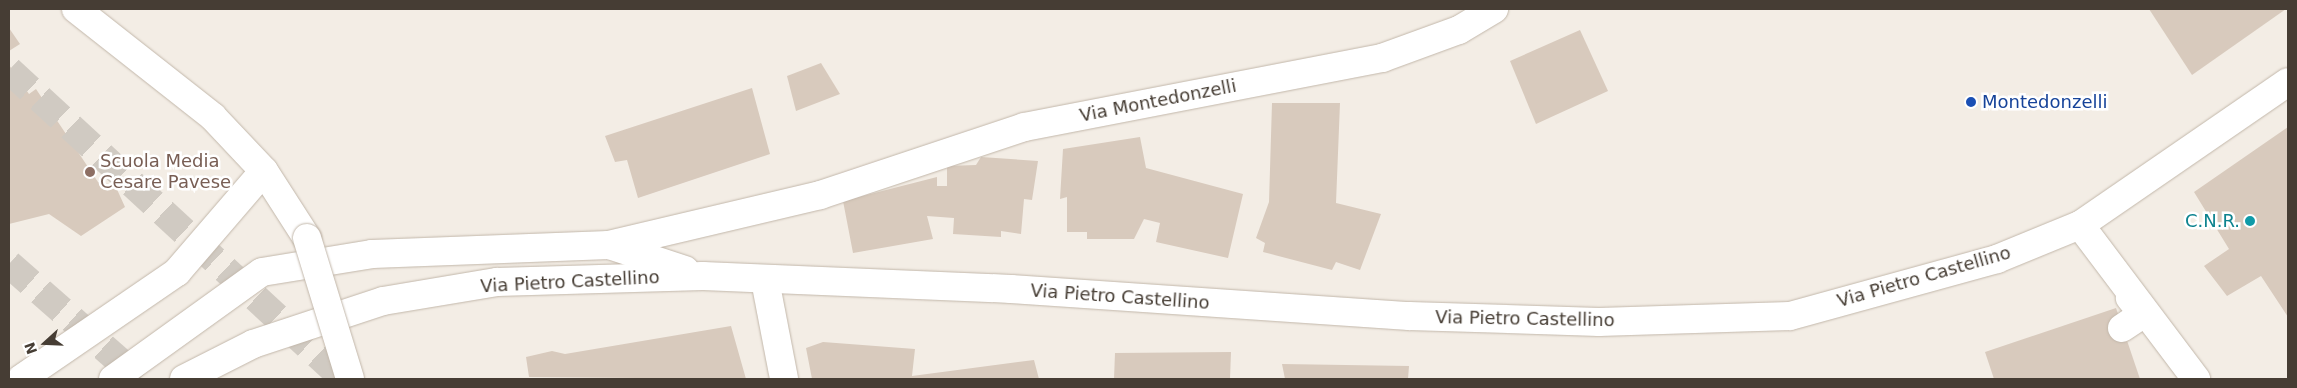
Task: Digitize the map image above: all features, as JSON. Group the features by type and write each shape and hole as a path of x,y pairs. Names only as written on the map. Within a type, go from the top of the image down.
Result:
{"street":[{"path":"76,9 213,117 264,171 307,238 350,379"},
{"name":"Via Montedonzelli","path":"820,194 1024,126 1382,58 1459,30 1494,9"},
{"name":"Via Pietro Castellino","path":"184,379 254,344 383,301 497,282 703,276 1011,289 1409,316 1598,322 1790,316 1997,259 2080,225 2288,82"},
{"path":"22,379 177,272 264,171"},
{"name":"Via Pietro Castellino","path":"113,379 262,272 372,254 609,245 820,194"},
{"path":"2080,225 2143,314 2122,328"},
{"path":"2080,225 2196,379"},
{"name":"Via Pietro Castellino","path":"609,245 703,276"},
{"path":"764,280 784,379"}],"building":[{"path":"2149,9 2286,9 2192,75"},
{"path":"9,28 20,44 9,51"},
{"path":"1580,30 1608,91 1536,124 1510,61"},
{"path":"821,63 840,94 796,111 787,76"},
{"path":"9,65 29,94 36,89 98,182 115,185 125,207 81,236 49,214 9,224"},
{"path":"752,88 770,154 638,198 627,160 615,162 605,136"},
{"path":"1272,103 1340,103 1336,203 1381,214 1360,270 1336,262 1332,270 1263,252 1265,243 1256,238 1269,202"},
{"name":"C.N.R.","path":"2288,127 2288,317 2261,276 2227,296 2204,266 2229,249 2194,192"},
{"path":"1140,137 1146,168 1243,194 1228,258 1156,242 1160,223 1144,219 1134,239 1087,239 1087,232 1067,232 1067,197 1060,199 1063,149"},
{"path":"981,157 1038,161 1032,200 1024,199 1021,234 1001,231 1001,237 953,234 954,218 927,216 933,239 853,253 843,201 937,177 937,186 947,186 947,166 976,165"},
{"path":"2116,308 2140,379 1994,379 1985,352"},
{"path":"731,326 746,379 529,377 526,357 552,351 565,354"},
{"path":"823,342 915,349 912,376 1034,360 1039,379 812,379 806,348"},
{"path":"1231,352 1230,379 1114,379 1115,353"},
{"path":"1282,364 1409,366 1408,379 1285,379"}],"tunnel":[{"path":"9,70 344,379"},
{"path":"9,264 140,379"}],"place":[{"name":"Montedonzelli","path":"1971,102"},
{"name":"Scuola Media Cesare Pavese","path":"90,172"},
{"name":"C.N.R.","path":"2250,221"}]}
